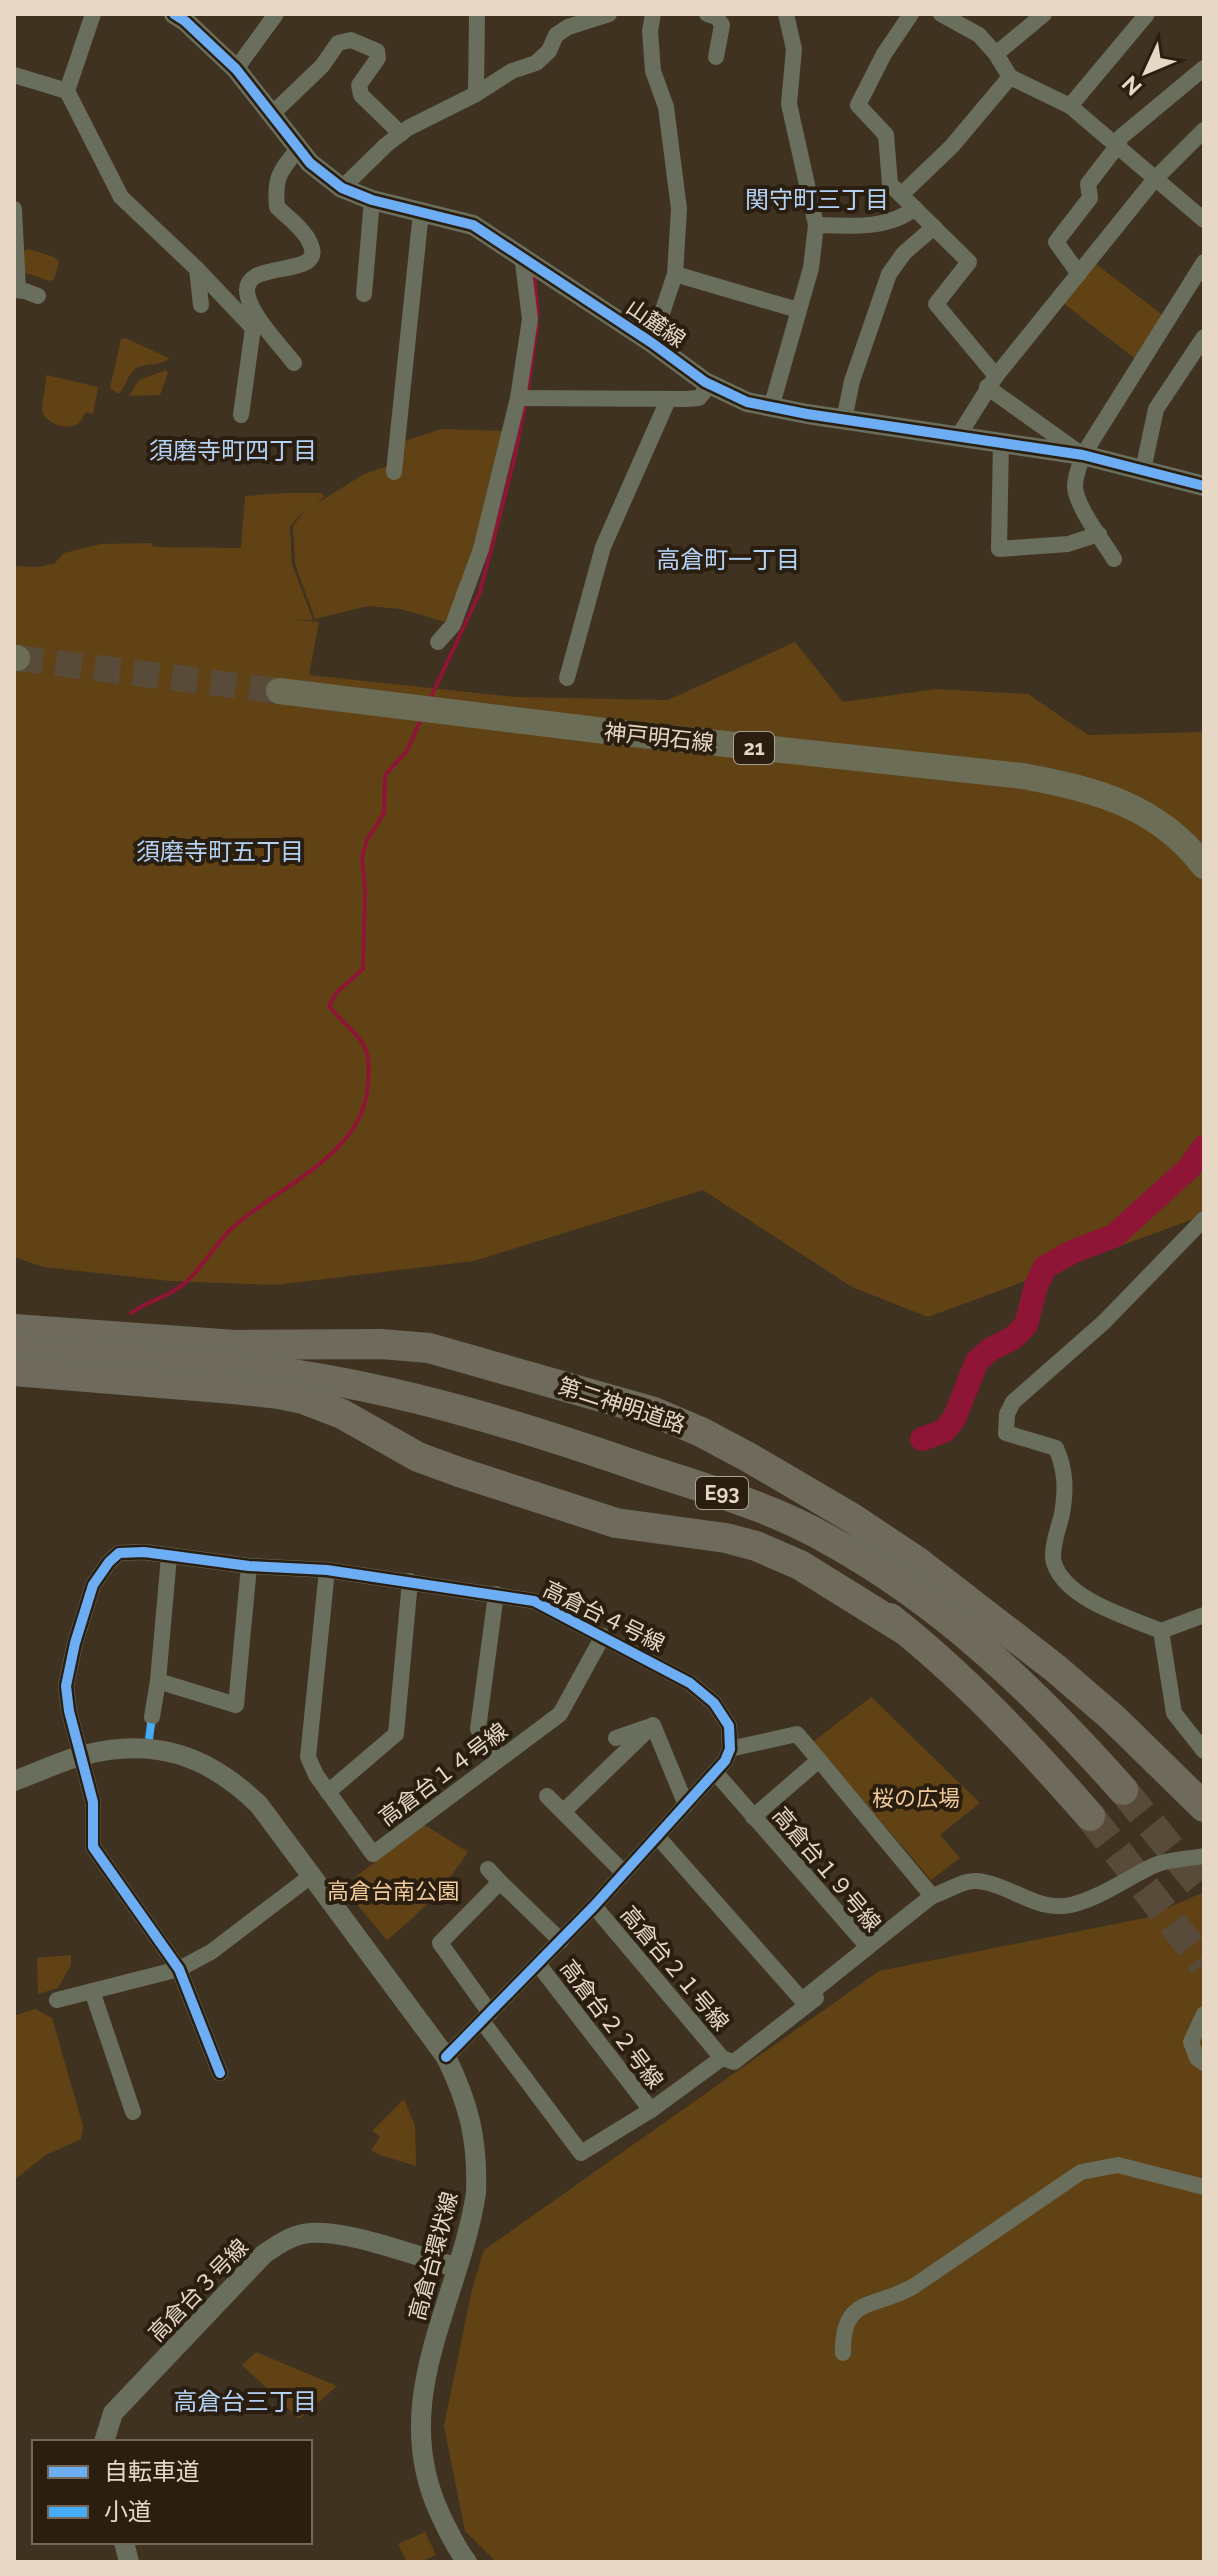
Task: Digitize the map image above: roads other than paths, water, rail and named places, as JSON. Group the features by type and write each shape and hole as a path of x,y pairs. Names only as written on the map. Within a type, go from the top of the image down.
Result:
{"highway":[{"path":"14,1321 76,1354"},
{"name":"第二神明道路","path":"14,1329 76,1354"},
{"name":"第二神明道路","path":"234,1367 381,1344 429,1348 654,1412 701,1432 852,1518 967,1598 1113,1718 1204,1807"},
{"name":"第二神明道路","path":"14,1350 277,1371 367,1388 540,1432 766,1510 826,1538 888,1576 951,1621 1008,1669 1064,1723 1123,1790"},
{"path":"14,1371 76,1354"},
{"path":"234,1367 279,1394 327,1407 358,1421 398,1447 438,1465 616,1523 726,1538 756,1546 800,1565 903,1629"},
{"name":"第二神明道路","path":"647,1469 685,1485 763,1529 845,1583 966,1683 1027,1743 1090,1816"}],"main road":[{"name":"神戸明石線","path":"279,691 1036,779 1088,789 1137,807 1188,845 1204,866"}],"street":[{"path":"93,14 67,91 121,197 197,269 253,328 241,415"},
{"name":"山麓線","path":"174,14 236,69 310,163 342,188 372,200 473,225 522,255 705,382 747,402 844,420 1083,455 1204,486"},
{"path":"236,69 276,14"},
{"path":"476,94 477,14"},
{"path":"342,188 401,134 512,71 536,63 549,51 556,35 568,27 609,14"},
{"path":"652,343 675,274 679,209 666,107 653,71 650,31 653,14"},
{"path":"707,14 717,17 722,25 716,57"},
{"path":"771,408 811,268 816,225 789,104 794,49 786,14"},
{"path":"911,14 884,54 858,105 886,135 890,184 969,262 936,304 992,382 1083,455"},
{"path":"941,14 979,35 1010,77 1070,106 1118,145 1154,180 1203,217"},
{"path":"996,54 1044,14"},
{"path":"1070,106 1147,14"},
{"path":"272,114 322,66 338,43 351,40 377,51 378,58 359,85 361,95 401,134"},
{"path":"14,75 67,91"},
{"path":"901,195 952,146 1010,77"},
{"path":"1079,274 1056,242 1090,198 1088,184 1121,137 1200,78"},
{"path":"959,435 992,382 1154,180 1204,130"},
{"path":"294,363 252,308 247,293 249,283 259,272 301,266 310,259 312,248 309,239 277,207 275,184 282,169 299,148"},
{"path":"364,294 372,200"},
{"path":"816,225 881,223 915,208"},
{"path":"14,209 16,290 38,296"},
{"path":"394,472 421,212"},
{"path":"844,420 852,381 889,274 904,253 934,227"},
{"path":"438,642 453,625 481,549 524,398 530,319 522,255"},
{"path":"1114,559 1077,498 1075,485 1083,455 1204,262"},
{"path":"197,269 201,305"},
{"path":"675,274 798,310"},
{"path":"1143,470 1156,409 1204,337"},
{"path":"524,398 699,398 704,392 705,382"},
{"path":"567,678 603,547 668,400"},
{"path":"1001,442 999,549 1068,544 1099,534"},
{"path":"1204,1219 1104,1322 1013,1402 1007,1414 1006,1433 1056,1448 1063,1464 1066,1490 1053,1560 1064,1582 1092,1602 1161,1631 1204,1615"},
{"name":"高倉台４号線","path":"77,1757 66,1686 75,1643 93,1585 119,1553 144,1552 249,1566 327,1570 534,1601 690,1683 714,1703 729,1726 730,1749"},
{"path":"152,1717 169,1556"},
{"path":"158,1681 236,1705 249,1566"},
{"name":"高倉台１４号線","path":"327,1570 308,1757 316,1775 373,1854 560,1714 603,1636"},
{"path":"328,1792 396,1734 410,1581"},
{"path":"496,1594 478,1729 501,1758"},
{"path":"1161,1631 1174,1713 1204,1751"},
{"path":"616,1738 653,1725"},
{"path":"653,1725 686,1805"},
{"path":"563,1812 653,1725"},
{"path":"446,2057 594,1906 725,1761 730,1749 797,1734 932,1896"},
{"name":"高倉台環状線","path":"14,1781 77,1757 108,1750 153,1749 211,1766 259,1805 446,2057 464,2095 474,2134 477,2163 473,2209 423,2382 421,2444 433,2499 467,2562"},
{"path":"77,1757 93,1802 93,1847 179,1969 220,2073"},
{"path":"753,1817 819,1760"},
{"name":"高倉台１９号線","path":"657,1836 802,2000 868,1947 715,1772"},
{"path":"547,1796 624,1873"},
{"path":"868,1947 932,1896 946,1892 963,1881 984,1881 1016,1892 1035,1904 1053,1907 1073,1905 1159,1864 1204,1856"},
{"path":"488,1869 561,1941"},
{"path":"57,2000 179,1969 211,1952 311,1876"},
{"path":"486,2017 440,1943 500,1882"},
{"name":"高倉台２１号線","path":"486,2017 581,2153 651,2110 722,2058 594,1906"},
{"name":"高倉台２２号線","path":"538,1964 651,2110"},
{"path":"722,2058 734,2062 828,1989 822,1984"},
{"path":"92,1991 133,2112"},
{"path":"1204,2014 1191,2042 1197,2058 1204,2063"},
{"path":"843,2353 843,2330 849,2317 861,2308 901,2294 914,2286 1081,2172 1118,2165 1204,2187"},
{"name":"高倉台３号線","path":"105,2440 113,2413 264,2254 284,2241 303,2233 336,2234 456,2267"}],"waterway":[{"path":"534,277 538,316"},
{"path":"527,395 537,325"},
{"path":"431,697 480,592 525,404"},
{"path":"131,1313 183,1284 229,1231 334,1151 351,1132 363,1109 369,1066 367,1052 359,1038 329,1006 336,993 363,969 365,889 362,857 367,840 384,813 385,775 407,751 420,721"},
{"path":"922,1439 944,1431 954,1419 977,1361 991,1349 1013,1338 1026,1325 1036,1286 1045,1267 1074,1251 1114,1236 1189,1168 1204,1147"}],"tunnel":[{"path":"17,658 279,691"},
{"path":"1123,1790 1204,1890"},
{"path":"1090,1816 1204,1964"}],"district":[{"name":"関守町三丁目","path":"817,199"},
{"name":"須磨寺町四丁目","path":"233,450"},
{"name":"高倉町一丁目","path":"728,559"},
{"name":"須磨寺町五丁目","path":"220,851"},
{"name":"高倉台三丁目","path":"245,2401"}],"park label":[{"name":"桜の広場","path":"916,1798"},
{"name":"高倉台南公園","path":"393,1891"}]}
